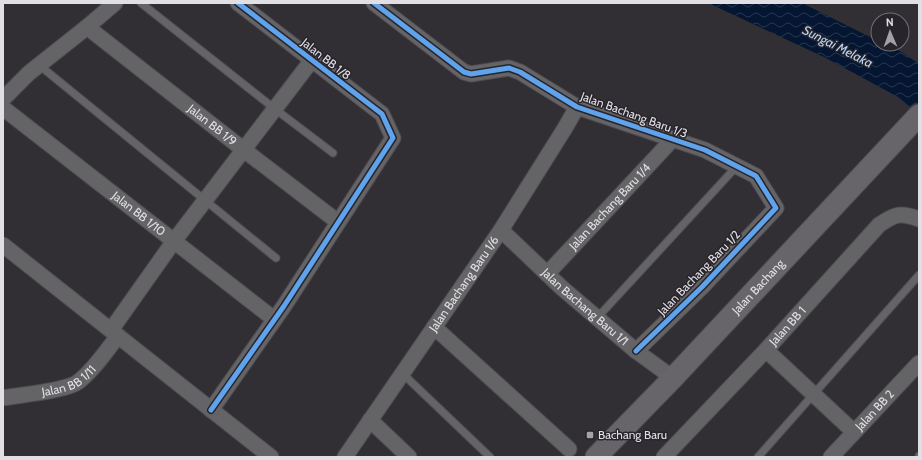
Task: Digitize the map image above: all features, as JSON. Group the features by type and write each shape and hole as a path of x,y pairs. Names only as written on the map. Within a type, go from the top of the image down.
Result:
{"street":[{"path":"3,99 28,73 115,3"},
{"name":"Jalan BB 1/8","path":"238,3 382,114 393,138 338,222"},
{"name":"Jalan Bachang Baru 1/3","path":"374,3 464,72 471,74 509,68 520,72 577,107 705,150 756,176 776,208"},
{"name":"Jalan BB 1/9","path":"87,27 338,222"},
{"name":"Jalan BB 1/11","path":"3,398 60,388 77,383 88,373 174,241 312,60"},
{"name":"Jalan Bachang Baru 1/6","path":"345,457 501,230 577,107"},
{"name":"Jalan BB 1/10","path":"3,108 274,319"},
{"name":"Jalan Bachang","path":"596,457 673,378 917,117"},
{"name":"Jalan Bachang Baru 1/4","path":"547,274 672,140"},
{"name":"Jalan Bachang Baru 1/2","path":"636,351 702,287 776,208"},
{"name":"Jalan BB 1","path":"664,457 766,350 878,225 891,217 906,214 919,219"},
{"path":"211,410 274,319 338,222"},
{"name":"Jalan Bachang Baru 1/1","path":"501,230 547,274 597,318 636,351 673,378"},
{"path":"3,245 271,457"},
{"path":"434,327 570,449"},
{"path":"766,350 854,432"},
{"name":"Jalan BB 2","path":"831,457 919,363"},
{"path":"370,420 409,457"}],"lane":[{"path":"141,3 333,153"},
{"path":"39,65 276,258"},
{"path":"597,318 737,166"},
{"path":"758,457 919,275"},
{"path":"402,374 490,457"}],"water":[{"name":"Sungai Melaka","path":"708,3 802,3 870,37 870,52 901,52 919,64 919,114 898,97 824,57"}],"cycle path":[{"path":"211,410 284,306 393,138 382,114 238,3"},
{"path":"374,3 464,72 471,74 509,68 520,72 577,107 705,150 756,176 776,208 702,287 636,351"}],"place":[{"name":"Bachang Baru","path":"590,435"}]}
